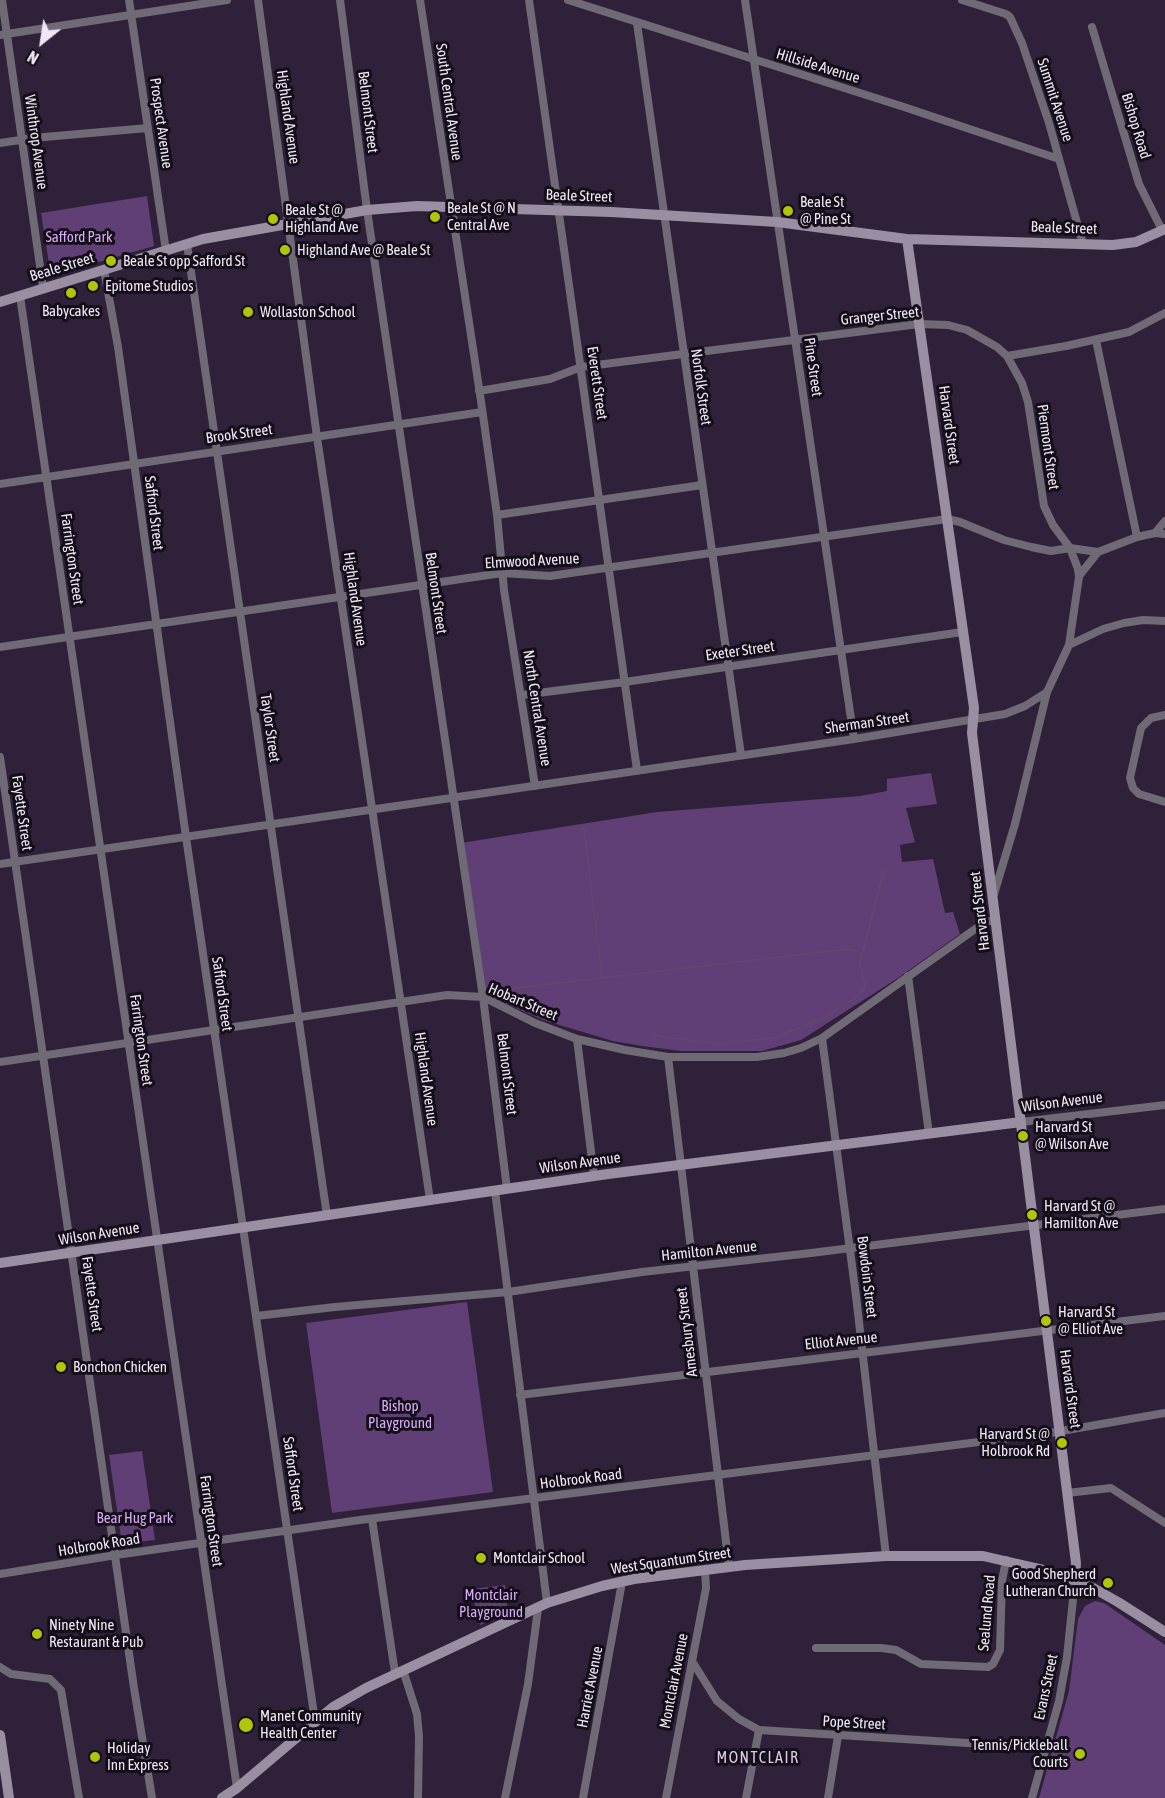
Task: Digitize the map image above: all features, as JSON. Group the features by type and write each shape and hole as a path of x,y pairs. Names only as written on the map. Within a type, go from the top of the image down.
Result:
{"street":[{"name":"Winthrop Avenue","path":"2,0 3,35 22,140 43,288"},
{"name":"Prospect Avenue","path":"129,0 165,251"},
{"path":"3,35 227,0"},
{"name":"Highland Avenue","path":"258,0 317,436 430,1200"},
{"name":"Belmont Street","path":"340,0 367,210 483,997 507,1190"},
{"name":"South Central Avenue","path":"420,0 451,207"},
{"name":"Everett Street","path":"529,0 637,770"},
{"name":"Hillside Avenue","path":"568,0 1059,159"},
{"name":"Pine Street","path":"745,0 854,739"},
{"name":"Summit Avenue","path":"962,0 1010,17 1022,43 1083,244"},
{"name":"Norfolk Street","path":"637,23 741,755"},
{"name":"Bishop Road","path":"1092,27 1140,184 1164,229"},
{"path":"0,143 148,128"},
{"name":"Beale Street","path":"0,302 203,239 367,210 417,206 664,215 777,222 907,239 1113,244 1136,242 1164,229"},
{"name":"North Central Avenue","path":"0,864 535,786 502,573 497,515 451,207"},
{"name":"Harvard Street","path":"907,239 974,708 972,733 1076,1563 1075,1580"},
{"name":"Taylor Street","path":"188,244 327,1216"},
{"name":"Safford Street","path":"104,270 118,347 155,625 315,1721"},
{"name":"Farrington Street","path":"20,296 237,1788"},
{"path":"1008,356 1129,332 1165,313"},
{"name":"Granger Street","path":"479,391 550,379 581,367 919,324 967,330 1008,356"},
{"path":"1096,340 1137,537"},
{"name":"Piermont Street","path":"1008,356 1022,383 1028,402 1044,506 1076,562 1079,577 1069,645"},
{"name":"Brook Street","path":"0,484 482,412"},
{"path":"497,515 702,485"},
{"name":"Elmwood Avenue","path":"0,647 502,573 550,576 947,519 1023,545 1051,550 1070,548 1098,552 1137,537 1155,533 1165,534"},
{"path":"1155,533 1165,521"},
{"path":"1079,577 1098,552"},
{"path":"993,896 1015,824 1047,692 1069,645 1104,629 1124,623 1143,620 1165,621"},
{"name":"Exeter Street","path":"522,695 962,632"},
{"name":"Sherman Street","path":"535,786 974,721 1005,714 1029,704 1047,692"},
{"path":"1165,716 1154,717 1143,726 1130,778 1133,788 1139,794 1165,802"},
{"name":"Fayette Street","path":"0,757 135,1698 152,1798"},
{"name":"Hobart Street","path":"0,1062 447,995 483,997 535,1023 577,1039 668,1057 726,1059 757,1057 784,1053 822,1038 985,922 996,920"},
{"path":"908,976 929,1134"},
{"name":"Bowdoin Street","path":"822,1038 886,1556"},
{"path":"577,1039 594,1176"},
{"name":"Amesbury Street","path":"668,1057 729,1567"},
{"name":"Wilson Avenue","path":"0,1263 594,1176 836,1144 1165,1105"},
{"path":"495,1191 534,1499 542,1606 505,1798"},
{"name":"Hamilton Avenue","path":"256,1316 508,1292 642,1272 693,1268 1165,1209"},
{"name":"Elliot Avenue","path":"520,1395 1165,1316"},
{"name":"Holbrook Road","path":"0,1574 288,1530 1060,1432 1165,1413"},
{"path":"1067,1493 1111,1488 1165,1523"},
{"path":"372,1519 399,1672 418,1725 418,1798"},
{"name":"West Squantum Street","path":"222,1798 333,1707 399,1672 542,1606 622,1582 729,1567 886,1556 968,1554 1006,1560 1075,1580 1118,1602 1165,1632"},
{"name":"Sealund Road","path":"816,1648 881,1648 896,1650 921,1664 988,1667 993,1664 1000,1650 1002,1581 1006,1560"},
{"name":"Montclair Avenue","path":"666,1798 706,1588 705,1570"},
{"name":"Evans Street","path":"1032,1798 1059,1701 1066,1665 1075,1580"},
{"name":"Harriet Avenue","path":"583,1798 622,1582"},
{"name":"Pope Street","path":"692,1661 717,1701 739,1719 759,1730 1047,1748"},
{"path":"0,1667 10,1674 45,1677 56,1683 61,1690 80,1798"},
{"path":"746,1798 759,1730"},
{"path":"0,1735 9,1798"},
{"path":"828,1798 838,1736"}],"green space":[{"name":"Safford Park","path":"147,196 154,246 51,276 41,213"},
{"path":"931,773 937,804 906,808 915,842 900,845 902,862 933,859 945,913 953,912 960,934 898,978 801,1040 762,1051 681,1051 642,1046 613,1041 543,1020 493,998 482,988 461,843 657,812 860,796 887,791 887,779"},
{"name":"Bishop Playground","path":"467,1302 493,1492 332,1513 306,1323"},
{"name":"Bear Hug Park","path":"142,1451 155,1540 122,1544 109,1455"},
{"name":"Montclair Playground","path":"505,1585 508,1613 480,1625 471,1589"},
{"path":"1095,1601 1104,1603 1165,1645 1165,1798 1039,1798 1069,1691 1078,1619 1085,1606"}],"waterway":[{"path":"584,829 602,978"},
{"path":"863,951 884,870"},
{"path":"498,993 508,989 848,949 862,953 860,963 865,987 857,996 824,1018 774,1038 733,1042 725,1045 651,1035"}],"place":[{"name":"Beale St @ Pine St","path":"788,211"},
{"name":"Beale St @ N Central Ave","path":"435,217"},
{"name":"Beale St @ Highland Ave","path":"273,219"},
{"name":"Highland Ave @ Beale St","path":"285,250"},
{"name":"Beale St opp Safford St","path":"111,261"},
{"name":"Epitome Studios","path":"93,286"},
{"name":"Babycakes","path":"71,293"},
{"name":"Wollaston School","path":"248,312"},
{"name":"Harvard St @ Wilson Ave","path":"1023,1136"},
{"name":"Harvard St @ Hamilton Ave","path":"1032,1215"},
{"name":"Harvard St @ Elliot Ave","path":"1046,1321"},
{"name":"Bonchon Chicken","path":"61,1367"},
{"name":"Harvard St @ Holbrook Rd","path":"1062,1443"},
{"name":"Montclair School","path":"481,1558"},
{"name":"Good Shepherd Lutheran Church","path":"1108,1583"},
{"name":"Ninety Nine Restaurant & Pub","path":"37,1634"},
{"name":"Manet Community Health Center","path":"246,1725"},
{"name":"Tennis/Pickleball Courts","path":"1080,1754"},
{"name":"Holiday Inn Express","path":"95,1757"}],"district":[{"name":"MONTCLAIR","path":"758,1758"}]}
